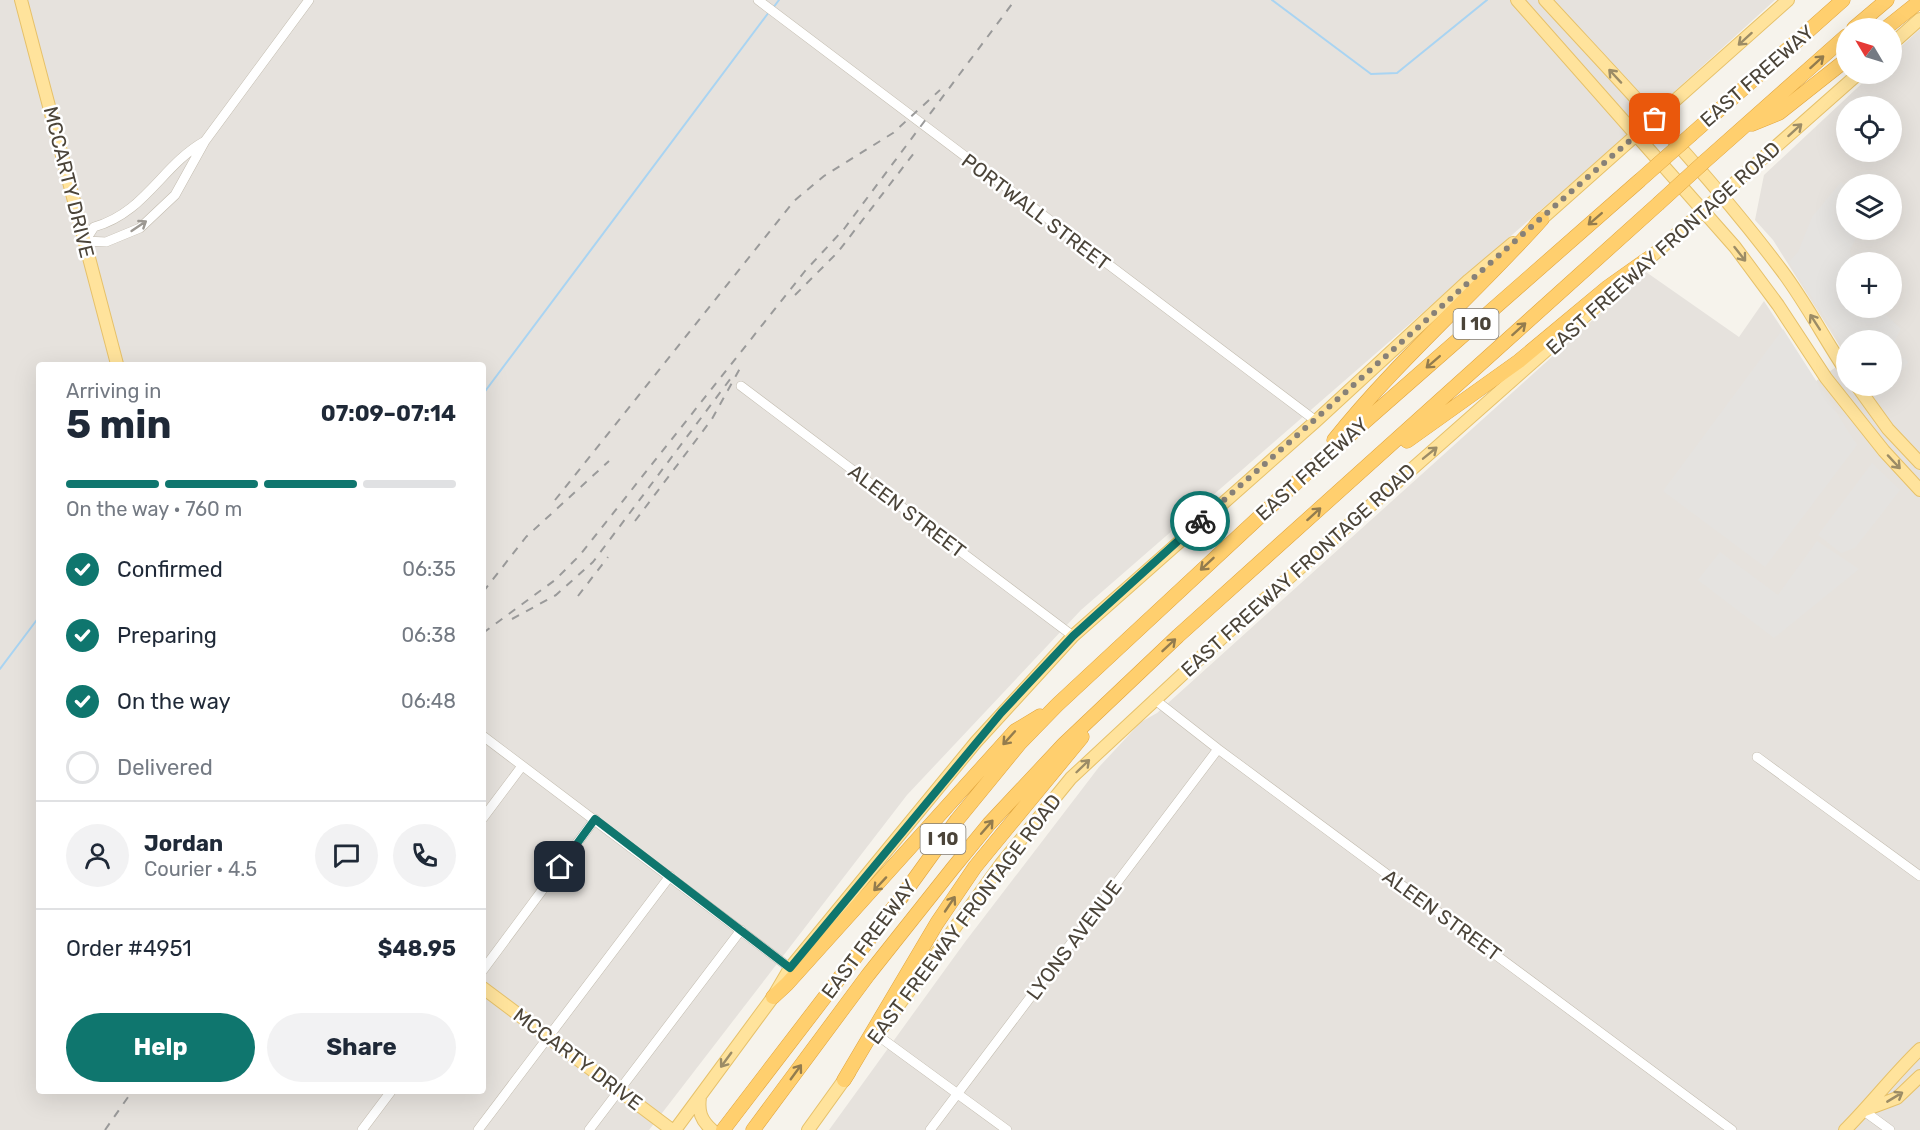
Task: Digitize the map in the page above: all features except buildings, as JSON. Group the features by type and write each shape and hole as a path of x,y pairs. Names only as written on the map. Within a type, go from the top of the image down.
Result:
{"highway":[{"path":"1772,63 1835,0"},
{"name":"EAST FREEWAY","path":"723,1130 900,899 957,820 1020,743 1057,705 1312,468 1843,0"},
{"path":"1866,18 1887,0"},
{"path":"1899,18 1920,1"},
{"name":"EAST FREEWAY","path":"757,1124 868,975 989,824 1064,744 1126,684 1836,45"},
{"path":"1742,128 1779,113 1836,68"},
{"path":"1312,468 1371,393 1542,219"},
{"path":"1351,481 1519,361 1608,287 1649,258"},
{"path":"844,1080 937,923 975,867 1126,684"},
{"path":"773,997 898,864 1015,731 1057,705"}],"main road":[{"name":"MCCARTY DRIVE","path":"21,0 116,362"},
{"path":"1517,0 1734,247 1784,314 1826,378 1884,451 1920,490"},
{"path":"1545,0 1655,119 1777,265 1836,355"},
{"path":"673,1130 773,997 790,968 976,742 1073,636 1316,421 1469,280 1542,219 1788,0"},
{"path":"1902,35 1920,19"},
{"path":"1546,33 1564,21"},
{"name":"EAST FREEWAY FRONTAGE ROAD","path":"808,1130 936,951 1048,803 1154,699 1409,470 1532,365 1701,210 1847,84"},
{"path":"1784,314 1803,303"},
{"path":"1864,396 1888,429 1920,463"},
{"name":"MCCARTY DRIVE","path":"486,990 673,1130"},
{"path":"1845,1130 1864,1111 1887,1081 1920,1049"},
{"path":"1864,1111 1897,1098 1920,1076"},
{"path":"700,1096 698,1110 705,1124 712,1130"}],"street":[{"path":"85,241 106,242 140,228 175,195 205,141 309,0"},
{"name":"PORTWALL STREET","path":"758,0 1316,421"},
{"path":"85,241 94,227 108,223 135,207 184,155 205,141"},
{"name":"ALEEN STREET","path":"741,386 1073,636"},
{"name":"ALEEN STREET","path":"1154,699 1218,749 1732,1130"},
{"path":"486,738 790,968"},
{"name":"LYONS AVENUE","path":"930,1130 1218,749"},
{"path":"1757,757 1920,876"},
{"path":"486,814 522,766"},
{"path":"486,966 595,819"},
{"path":"478,1130 670,876"},
{"path":"590,1130 741,930"},
{"path":"877,1035 1007,1130"},
{"path":"362,1130 389,1094"},
{"path":"1864,1111 1890,1130"}],"shaded area":[{"path":"0,0 1775,0 1620,141 1081,610 907,795 649,1130 0,1130"},
{"path":"1920,29 1920,1130 829,1130 965,942 1099,767 1141,722 1157,713 1646,272 1739,337 1764,301 1816,381 1836,367 1836,396 1902,396 1902,330 1836,330 1836,340 1773,240 1755,220 1764,175 1836,108 1836,162 1902,162 1902,96 1848,96 1861,84 1902,84 1902,46"},
{"path":"1836,188 1836,240 1855,240 1850,252 1836,252 1836,318 1889,318 1900,330 1836,330 1836,334 1789,262 1798,252 1812,217"},
{"path":"1783,329 1857,445 1765,567 1663,491"},
{"path":"1902,357 1908,362 1902,371"},
{"path":"1872,463 1900,490 1855,548 1841,553 1818,535"},
{"path":"1817,541 1859,569 1774,638 1698,580 1720,552 1778,595"}],"waterway":[{"path":"773,8 779,0"},
{"path":"1272,0 1371,74 1397,73 1487,0"},
{"path":"486,390 769,12"},
{"path":"0,669 36,621"}],"railway":[{"path":"486,631 555,580 580,555 805,271 844,229 1015,0"},
{"path":"555,500 794,201 824,176 893,133 940,90"},
{"path":"795,295 838,252 914,153"},
{"path":"635,521 712,419 743,363"},
{"path":"512,619 556,595 593,562 731,378"},
{"path":"486,588 526,537 609,461"},
{"path":"578,596 608,557"},
{"path":"105,1130 130,1094"}],"way so far":[{"path":"1200,521 1316,421 1386,354 1469,280 1655,119"}],"route":[{"path":"560,867 595,819 790,968 1001,713 1073,636 1200,521"}]}
